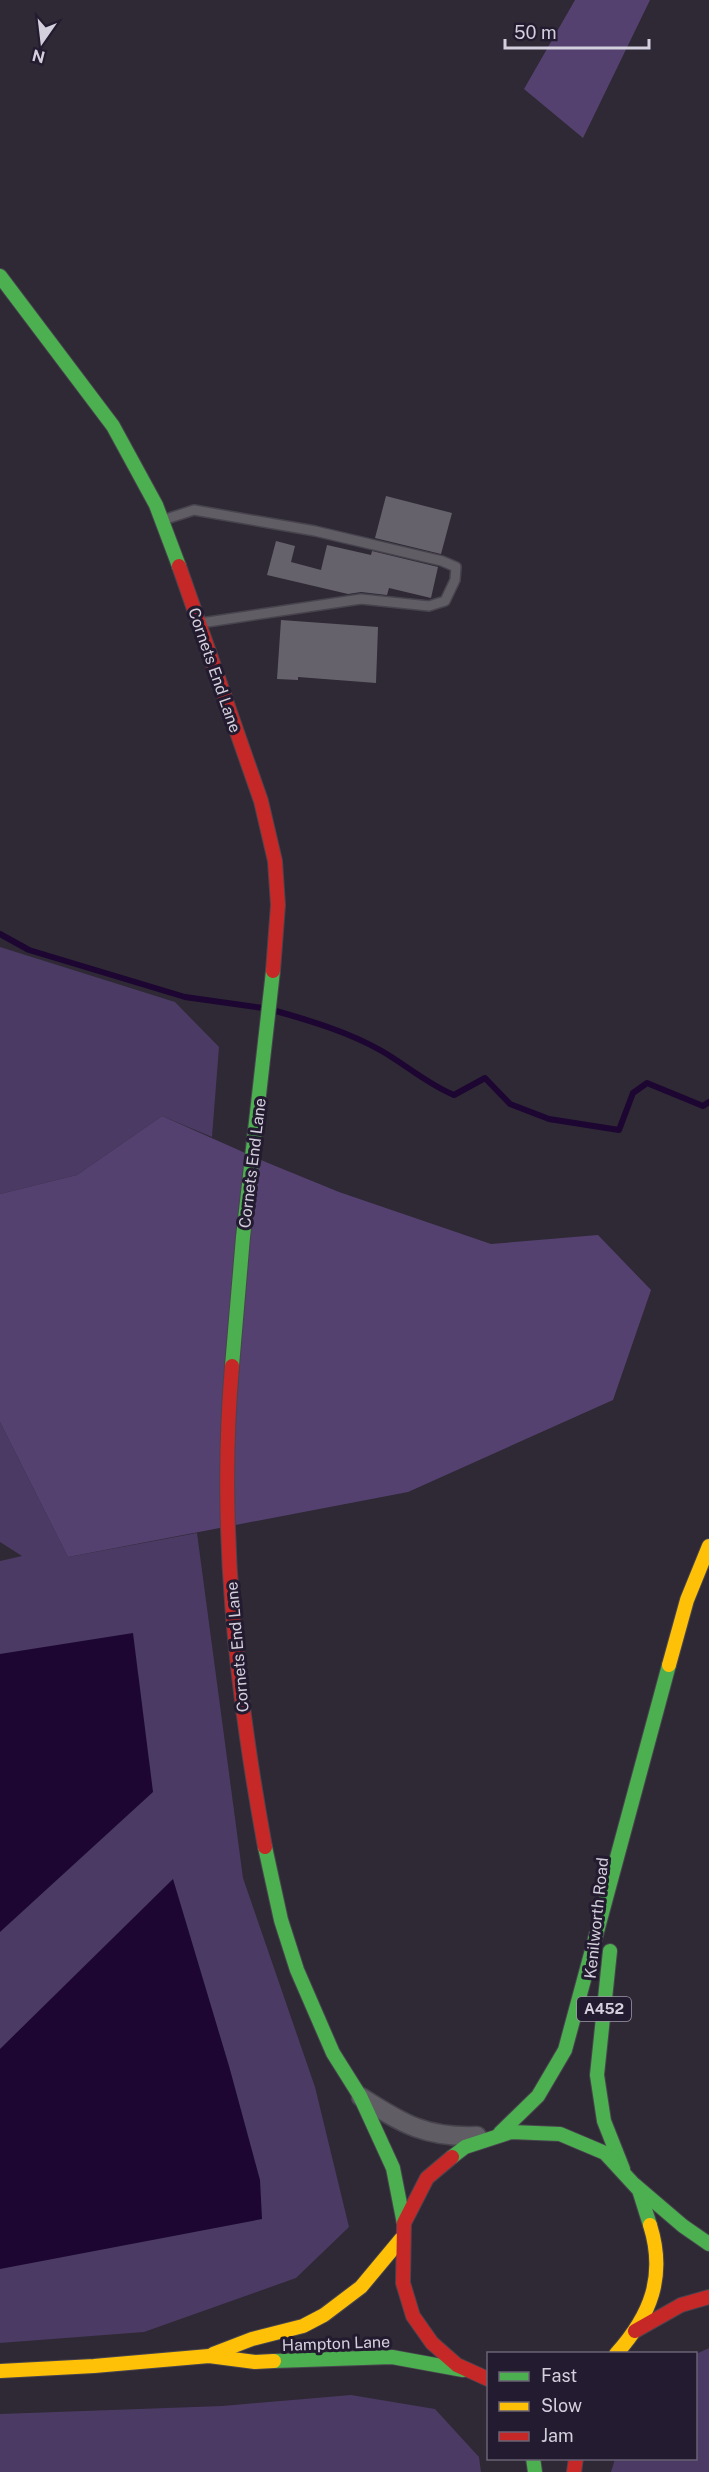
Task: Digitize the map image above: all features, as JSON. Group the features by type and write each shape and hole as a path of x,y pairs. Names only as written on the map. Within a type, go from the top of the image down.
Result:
{"main road":[{"name":"Cornets End Lane","path":"0,276 113,426 135,463 162,521 199,623 261,801 272,843 278,883 277,940 243,1237 227,1455 228,1540 238,1675 255,1795 281,1920 297,1970 317,2019 333,2053 360,2096 393,2168 404,2223"},
{"name":"Kenilworth Road","path":"495,2134 541,2095 554,2075 565,2050 687,1600 709,1546"},
{"name":"Kenilworth Road","path":"620,1845 597,2075 604,2121 623,2169"},
{"path":"486,2381 463,2370 431,2343 418,2326 403,2283 401,2239 404,2223 429,2176 444,2160 457,2151 495,2134 531,2129 567,2135 608,2156 623,2169 635,2185 652,2221 658,2257 655,2285 650,2301 635,2331 618,2352"},
{"path":"635,2185 683,2226 709,2244"},
{"name":"Hampton Lane","path":"209,2356 251,2340 309,2324 336,2309 364,2287 384,2265 401,2239"},
{"path":"635,2331 681,2305 709,2297"},
{"name":"Hampton Lane","path":"0,2371 209,2356 255,2362 392,2357 463,2370"}],"street":[{"name":"Cornets End Lane","path":"360,2096 397,2120 420,2130 458,2137 495,2134"}],"lane":[{"path":"162,521 194,510 315,531 442,561 456,567 455,580 445,601 429,606 361,599 199,623"}],"shaded area":[{"path":"575,0 650,0 583,138 524,89"},
{"path":"0,947 175,1002 219,1047 212,1137 162,1116 77,1175 0,1194"},
{"path":"162,1116 339,1192 491,1244 598,1235 651,1290 613,1400 408,1492 68,1557 0,1422 0,1194 77,1175"},
{"path":"0,1422 68,1557 197,1533 243,1878 315,2087 349,2227 296,2278 144,2332 0,2343 0,1561 22,1556 0,1542"},
{"path":"133,1633 153,1792 0,1932 0,1654"},
{"path":"173,1879 229,2066 260,2180 262,2219 0,2269 0,2049"},
{"path":"709,2348 709,2472 611,2472 615,2460 697,2460 697,2354"},
{"path":"351,2395 435,2409 479,2457 481,2472 0,2472 0,2414 222,2406"}],"building":[{"path":"386,496 452,513 441,554 375,538"},
{"path":"276,541 295,546 291,562 321,570 327,545 371,555 372,551 438,567 431,598 389,588 387,595 361,592 348,594 267,575"},
{"path":"281,620 378,627 376,683 298,677 298,680 277,679"}],"waterway":[{"path":"0,934 29,950 185,997 263,1008"},
{"path":"276,1011 329,1028 368,1044 454,1095 485,1078 510,1104 549,1119 619,1130 633,1093 647,1083 703,1106 709,1102"}],"traffic: fast":[{"path":"0,276 113,426 156,505 179,566"},
{"path":"232,1366 243,1237 273,971"},
{"path":"500,2133 538,2096 565,2050 669,1665"},
{"path":"265,1847 281,1920 297,1970 333,2053 360,2096 393,2168 404,2224"},
{"path":"610,1951 597,2075 604,2121 623,2169"},
{"path":"452,2157 465,2147 511,2132 560,2134 605,2153 639,2190 650,2225"},
{"path":"635,2185 683,2226 709,2244"},
{"path":"274,2361 392,2357 463,2370"},
{"path":"533,2460 535,2472"}],"traffic: slow":[{"path":"669,1665 687,1600 709,1546"},
{"path":"618,2352 638,2325 652,2294 656,2278 656,2261 655,2244 650,2225"},
{"path":"213,2354 252,2339 303,2326 324,2315 361,2287 401,2239"},
{"path":"0,2371 209,2356 255,2362 274,2361"}],"traffic: jam":[{"path":"179,566 261,801 275,861 278,905 273,971"},
{"path":"232,1366 227,1487 232,1608 246,1728 265,1847"},
{"path":"452,2157 427,2178 404,2223 403,2283 413,2316 432,2343 457,2365 487,2379"},
{"path":"635,2331 681,2305 709,2297"},
{"path":"574,2472 576,2460"}]}
